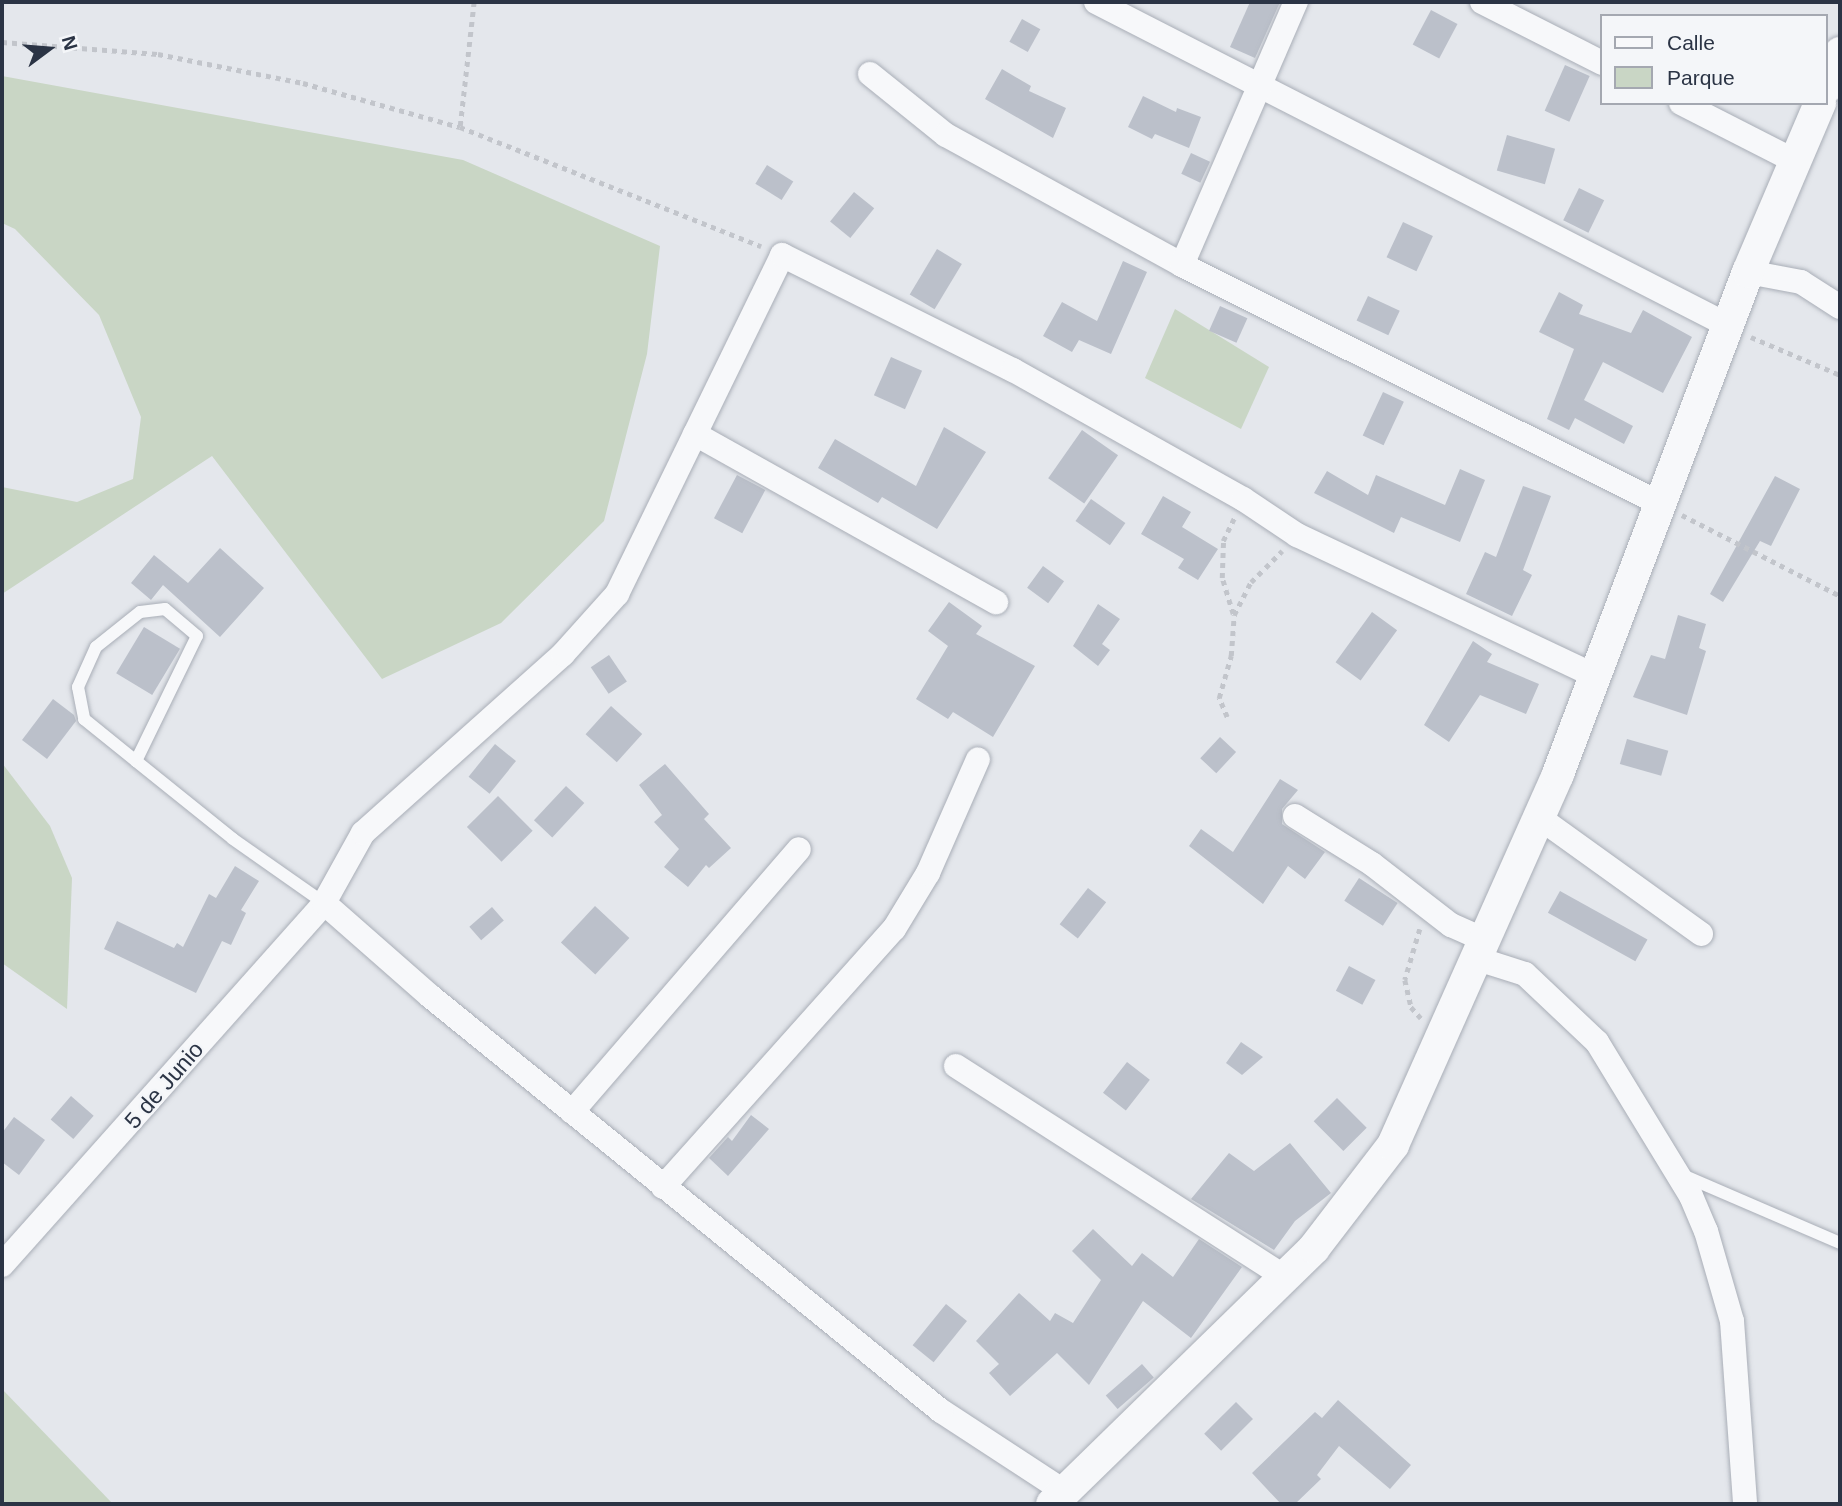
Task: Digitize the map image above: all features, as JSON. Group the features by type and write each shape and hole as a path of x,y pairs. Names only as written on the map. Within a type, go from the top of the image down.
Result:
{"street":[{"path":"1096,2 1262,84 1731,327"},
{"path":"1182,265 1296,2"},
{"path":"1482,2 1601,62"},
{"path":"1828,83 1840,53"},
{"path":"870,74 946,135 1182,265 1661,504"},
{"path":"1685,105 1797,162"},
{"path":"324,903 663,1187 941,1411 1059,1498 1314,1248 1393,1145 1482,949 1595,677 1731,327 1748,272 1819,105"},
{"path":"782,255 1013,370 1243,499 1297,535 1595,677"},
{"name":"5 de Junio","path":"2,1265 324,903 363,833 563,654 617,594 782,255"},
{"path":"1748,272 1801,282 1840,306"},
{"path":"695,434 996,602"},
{"path":"663,1187 894,929 928,873 978,759"},
{"path":"1537,816 1701,934"},
{"path":"1295,817 1421,900 1482,949 1525,974 1597,1042 1677,1173 1706,1231 1732,1321 1745,1504"},
{"path":"572,1112 799,849"},
{"path":"956,1066 1285,1277"}],"lane":[{"path":"136,761 197,636 165,609 140,612 96,647 78,687 84,719 136,761 233,839 324,903"},
{"path":"1677,1173 1840,1242"}],"path":[{"path":"460,127 474,2"},
{"path":"2,42 158,54 303,83 460,127 624,188 782,255"},
{"path":"1731,327 1840,375"},
{"path":"1227,717 1219,698 1231,656 1234,615 1222,578 1223,541 1243,499"},
{"path":"1661,504 1840,596"},
{"path":"1234,615 1251,582 1297,535"},
{"path":"1421,900 1420,936 1405,980 1411,1007 1427,1024 1446,1032"}],"green space":[{"path":"2,76 463,160 660,246 647,354 604,521 501,623 382,679 212,456 2,594 2,487 77,502 133,479 141,417 99,315 15,229 2,223"},
{"path":"1175,309 1269,367 1241,429 1145,378"},
{"path":"2,763 50,826 72,878 67,1009 2,963"},
{"path":"2,1389 113,1504 2,1504"}],"building":[{"path":"1250,2 1280,2 1255,58 1230,47"},
{"path":"1431,10 1457,24 1439,59 1413,44"},
{"path":"1022,19 1040,29 1028,52 1009,42"},
{"path":"1565,65 1590,76 1569,122 1545,111"},
{"path":"1002,69 1031,86 1029,91 1066,108 1053,138 985,99"},
{"path":"1143,96 1176,112 1177,108 1201,117 1189,148 1155,134 1152,139 1128,127"},
{"path":"1507,135 1555,149 1545,184 1497,171"},
{"path":"1191,153 1210,162 1200,183 1181,174"},
{"path":"767,165 793,181 782,200 755,184"},
{"path":"1579,188 1604,200 1588,233 1563,220"},
{"path":"854,192 874,208 850,238 830,222"},
{"path":"1403,222 1433,236 1416,271 1387,257"},
{"path":"937,249 962,264 935,309 910,294"},
{"path":"1123,261 1147,272 1111,354 1079,340 1072,352 1043,336 1062,302 1097,321"},
{"path":"1559,292 1583,305 1579,314 1631,333 1643,310 1692,337 1663,393 1603,362 1584,400 1633,426 1624,444 1575,418 1569,430 1547,419 1574,349 1539,332"},
{"path":"1368,296 1400,311 1388,335 1357,320"},
{"path":"1220,306 1247,318 1236,343 1209,331"},
{"path":"891,357 922,371 905,409 874,395"},
{"path":"1383,392 1404,402 1384,445 1363,436"},
{"path":"944,427 986,452 937,529 882,497 878,503 818,468 835,439 916,486"},
{"path":"1082,430 1118,455 1084,504 1048,478"},
{"path":"1460,469 1485,480 1460,542 1401,517 1394,533 1314,493 1327,471 1368,495 1376,475 1445,505"},
{"path":"737,475 765,490 742,533 714,518"},
{"path":"1775,476 1800,489 1771,546 1760,541 1723,602 1710,594"},
{"path":"1523,486 1551,496 1523,570 1532,575 1512,616 1466,594 1485,552 1496,557"},
{"path":"1163,496 1191,512 1182,527 1218,549 1198,580 1178,568 1184,559 1141,534"},
{"path":"1091,499 1125,523 1110,545 1076,521"},
{"path":"220,548 264,588 220,637 163,585 151,600 131,583 154,555 188,583"},
{"path":"1043,566 1064,581 1048,603 1027,588"},
{"path":"949,602 982,626 976,634 1035,666 993,737 953,712 948,719 916,699 948,646 928,631"},
{"path":"1098,604 1120,619 1102,644 1110,650 1098,666 1073,646"},
{"path":"1372,612 1397,630 1361,680 1336,662"},
{"path":"1678,615 1706,624 1699,648 1706,651 1687,715 1633,697 1651,655 1665,659"},
{"path":"144,627 180,649 152,695 116,673"},
{"path":"1473,641 1492,654 1487,662 1539,684 1526,714 1480,695 1449,742 1424,725"},
{"path":"609,655 627,682 609,694 591,667"},
{"path":"53,699 74,715 76,721 47,759 22,740"},
{"path":"611,706 642,734 617,762 586,734"},
{"path":"1220,737 1236,752 1216,773 1200,758"},
{"path":"1627,739 1668,751 1661,776 1620,764"},
{"path":"495,744 516,761 490,794 469,777"},
{"path":"665,764 709,814 704,819 731,848 709,868 706,865 688,887 664,867 679,849 654,822 662,815 639,785"},
{"path":"1280,779 1298,790 1282,809 1282,824 1325,852 1305,879 1288,866 1263,904 1189,846 1201,829 1233,852"},
{"path":"566,786 584,803 552,837 534,820"},
{"path":"498,796 533,831 502,862 467,827"},
{"path":"235,866 259,881 241,910 246,913 231,945 222,941 196,993 104,949 117,921 174,948 177,943 183,947 209,894 216,898"},
{"path":"1359,878 1398,903 1383,926 1344,901"},
{"path":"1088,888 1106,902 1078,938 1060,924"},
{"path":"1560,891 1647,939 1635,961 1548,913"},
{"path":"595,906 629,938 595,975 561,943"},
{"path":"492,907 504,921 481,940 469,927"},
{"path":"1349,966 1375,980 1362,1005 1336,991"},
{"path":"1241,1042 1263,1057 1242,1075 1226,1063"},
{"path":"1127,1062 1150,1080 1126,1111 1103,1093"},
{"path":"71,1096 94,1116 73,1139 51,1119"},
{"path":"1337,1098 1367,1128 1343,1151 1314,1121"},
{"path":"751,1115 769,1129 728,1176 709,1158 728,1137 732,1141"},
{"path":"14,1117 45,1140 19,1175 2,1162 2,1133"},
{"path":"1290,1143 1331,1193 1295,1221 1274,1250 1191,1199 1229,1153 1254,1171"},
{"path":"1093,1229 1132,1266 1142,1253 1173,1277 1199,1239 1242,1267 1191,1338 1143,1301 1089,1385 1057,1353 1010,1396 989,1373 999,1364 976,1341 1019,1293 1050,1321 1055,1313 1073,1323 1101,1280 1072,1251"},
{"path":"946,1304 967,1321 934,1362 913,1345"},
{"path":"1142,1364 1154,1378 1118,1409 1106,1395"},
{"path":"1338,1400 1411,1465 1390,1489 1339,1446 1317,1475 1321,1479 1295,1504 1281,1504 1252,1473 1315,1412 1322,1418"},
{"path":"1236,1402 1253,1419 1221,1451 1204,1434"}]}
